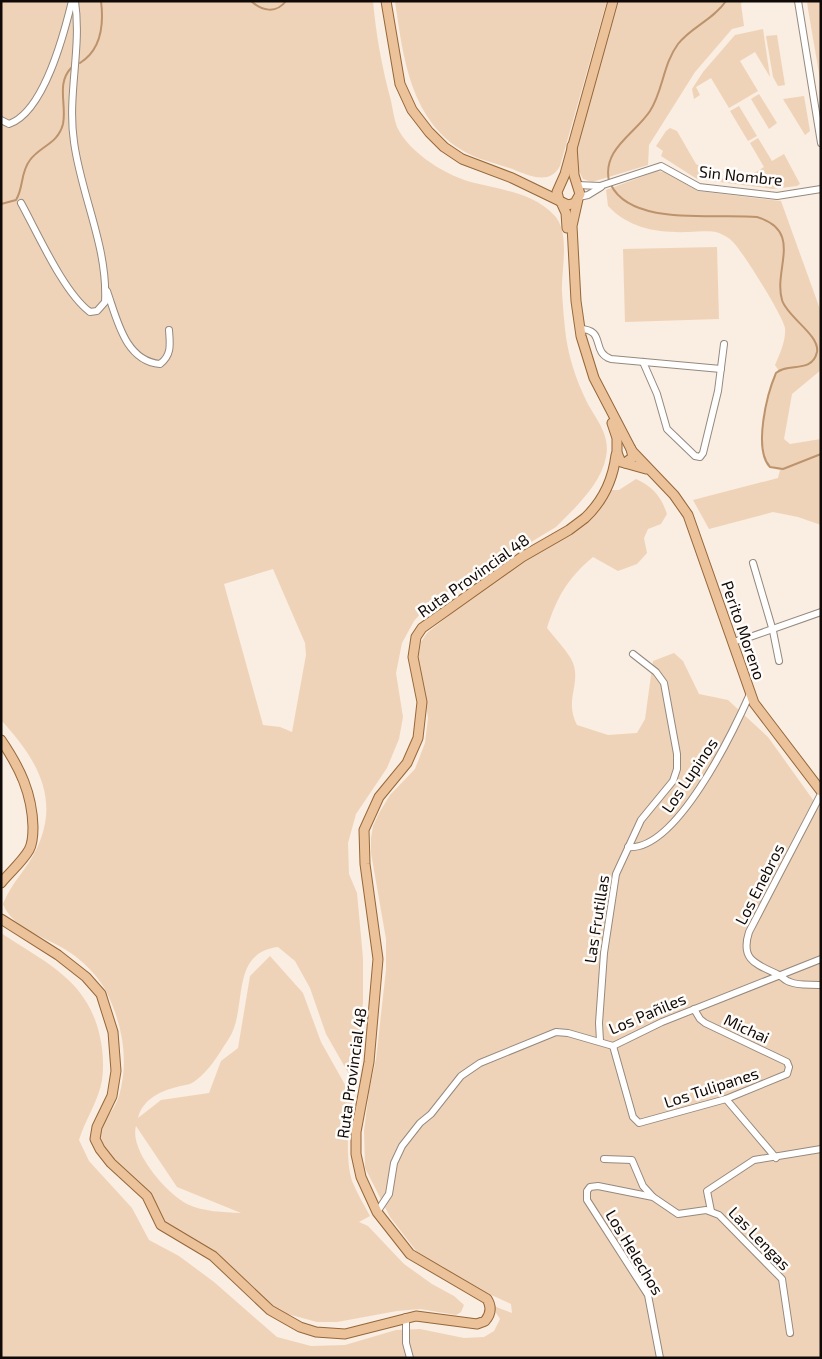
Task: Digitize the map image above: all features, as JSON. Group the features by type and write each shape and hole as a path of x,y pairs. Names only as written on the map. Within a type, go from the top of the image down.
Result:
{"main road":[{"path":"386,1 400,84 409,104 420,121 439,142 456,155 532,186 560,201 570,204 579,198"},
{"name":"Ruta Provincial 48","path":"606,490 617,454 615,431 588,373 577,329 567,218 557,192 613,1"},
{"name":"Ruta Provincial 48","path":"1,919 58,955 86,976 101,994 113,1032 116,1071 112,1096 97,1127 95,1139 111,1163 147,1196 162,1225 212,1256 270,1310 300,1328 316,1332 345,1334 406,1317 428,1316 477,1324 488,1318 490,1305 487,1299 410,1254 377,1212 360,1178 356,1154 358,1115 369,1062 378,959 363,839 364,830 373,808 407,763 418,738 422,702 413,657 416,637 430,620 462,597 522,557 579,523 595,507 630,457 594,378 577,329 572,226 579,198 573,142"},
{"path":"532,186 549,189 569,181 576,184"},
{"path":"622,447 630,457 619,460 617,454 622,447"},
{"name":"Perito Moreno","path":"630,457 651,472 678,500 691,520 750,694 760,713 821,793"},
{"name":"Perito Moreno","path":"630,457 651,472"},
{"path":"1,740 18,766 28,790 32,813 33,837 29,849 1,883"}],"street":[{"path":"1,120 9,124 13,123 33,103 57,59 74,1"},
{"path":"21,203 50,258 81,305 90,312 97,311 105,302 106,288 103,261 74,142 73,111 78,42 74,1"},
{"path":"798,1 821,143"},
{"name":"Sin Nombre","path":"579,198 588,195 605,184 661,166 668,168 697,187 773,196 821,189"},
{"name":"Sin Nombre","path":"576,184 605,184"},
{"path":"106,288 126,343 148,363 160,364 167,358 170,349 169,330"},
{"path":"577,329 592,330 601,352 608,358 721,369"},
{"path":"640,362 657,394 667,429 698,457 703,453 718,391 724,344"},
{"path":"752,563 772,629 779,661"},
{"path":"733,642 821,612"},
{"name":"Las Frutillas","path":"600,1041 599,1019 604,948 615,880 628,847 644,816 673,781 678,764 664,683 656,672 633,654"},
{"name":"Los Lupinos","path":"628,847 642,846 679,817 725,747 750,694"},
{"name":"Los Enebros","path":"821,793 747,939 748,953 753,962 780,975 791,983 821,985"},
{"name":"Los Pañiles","path":"377,1212 389,1194 397,1154 404,1141 431,1114 439,1101 461,1076 472,1067 548,1034 564,1032 613,1046 694,1008 821,959"},
{"name":"Michai","path":"694,1008 700,1019 705,1023 785,1060 789,1064 789,1070"},
{"name":"Los Tulipanes","path":"613,1046 633,1117 637,1122 643,1123 726,1098 786,1076 789,1070"},
{"path":"726,1098 776,1158"},
{"path":"711,1211 707,1195 709,1189 751,1161 821,1149"},
{"path":"604,1159 632,1160 643,1186 653,1197"},
{"name":"Las Lengas","path":"586,1191 590,1187 595,1186 653,1197 678,1214 702,1210 711,1211 718,1215 780,1275 785,1287 790,1333"},
{"name":"Los Helechos","path":"586,1191 589,1202 650,1300 654,1335 660,1358"},
{"path":"406,1317 406,1343 410,1358"}],"shaded area":[{"path":"1,1 373,1 380,51 395,121 410,146 442,170 464,180 517,193 537,202 554,215 559,223 564,241 562,292 567,345 579,383 604,433 607,448 606,457 599,477 593,486 579,504 556,527 431,602 414,621 402,643 396,673 403,717 399,739 387,768 356,814 348,843 349,874 357,893 363,958 363,1002 354,1083 326,1034 310,988 295,961 278,947 262,951 252,960 242,984 234,1028 209,1067 193,1082 164,1091 153,1097 143,1106 138,1118 161,1100 209,1093 221,1061 238,1048 250,976 270,956 303,993 321,1042 353,1099 348,1140 348,1162 352,1181 370,1216 359,1222 368,1226 404,1264 432,1284 454,1296 464,1305 461,1312 456,1315 420,1309 397,1311 337,1322 317,1322 280,1312 218,1255 164,1224 102,1147 100,1139 102,1126 119,1096 124,1070 123,1044 117,1018 113,1005 101,983 80,960 66,950 25,928 8,913 3,904 10,889 37,848 44,829 46,812 45,795 34,763 1,720","holes":["273,569 305,643 306,655 292,732 280,727 263,725 224,584","136,1126 177,1187 241,1213 200,1209 187,1204 169,1191 151,1170 138,1147 135,1136"]},
{"path":"395,1 607,1 560,166 556,172 546,177 535,177 474,156 460,149 443,136 430,120 412,84 406,64"},
{"path":"619,1 743,1 741,4 744,26 732,29 695,72 649,145 648,165 592,182 583,179 578,169 576,148"},
{"path":"807,1 821,1 821,85 808,9"},
{"path":"763,29 770,77 755,52 740,61 758,91 729,108 711,78 696,87 700,95 694,99 692,89 703,72 735,35"},
{"path":"777,35 785,85 778,86 773,77 766,36"},
{"path":"759,94 777,123 769,129 751,99"},
{"path":"804,96 810,131 805,135 783,99"},
{"path":"739,106 757,136 748,141 730,111"},
{"path":"670,128 677,131 696,164 729,182 746,172 749,176 764,167 750,143 758,138 772,161 784,154 800,184 773,189 697,179 661,156 663,151 656,146"},
{"path":"657,171 665,172 698,191 781,201 821,312 821,370 792,394 784,439 790,444 821,439 821,525 798,517 773,512 709,529 693,500 778,478 780,470 770,466 764,457 762,430 774,378 779,371 775,365 784,342 785,328 762,283 729,238 719,233 711,232 666,232 645,228 626,220 608,206 606,190"},
{"path":"717,247 719,319 625,322 623,249"},
{"path":"636,479 656,493 667,514 661,524 648,529 644,538 647,553 637,564 618,571 593,557 576,573 564,589 547,628 573,663 575,678 572,708 577,725 608,735 637,733 645,719 653,661 674,653 683,661 699,694 728,700 768,737 821,811 821,1358 1,1358 1,933 63,975 86,1001 94,1017 102,1047 102,1080 98,1095 79,1140 89,1161 132,1208 149,1240 179,1256 214,1282 277,1337 311,1346 345,1345 396,1330 420,1329 464,1338 484,1337 494,1331 500,1319 491,1305 512,1313 511,1304 465,1283 442,1266 420,1256 390,1217 365,1168 364,1131 369,1091 376,1059 386,970 386,939 371,853 371,838 373,826 379,813 390,795 415,769 425,743 428,718 418,658 421,642 427,633 522,557 602,503 606,499 606,490 619,490"}],"waterway":[{"path":"80,63 93,51 100,36 102,19 101,1"},
{"path":"251,1 269,10 278,8 286,1"},
{"path":"609,181 608,170 610,160 621,143 650,111 658,95 669,60 678,44 721,8 726,1"},
{"path":"1,204 16,200 30,160 61,131 64,117 64,81 71,68"},
{"path":"611,185 622,198 637,207 656,213 757,217 771,223 779,232 783,241 784,252 780,288 782,300 790,313 814,339 817,352 810,363 787,368 776,373 763,421 762,448 765,459 770,467 783,469 821,454"}]}
